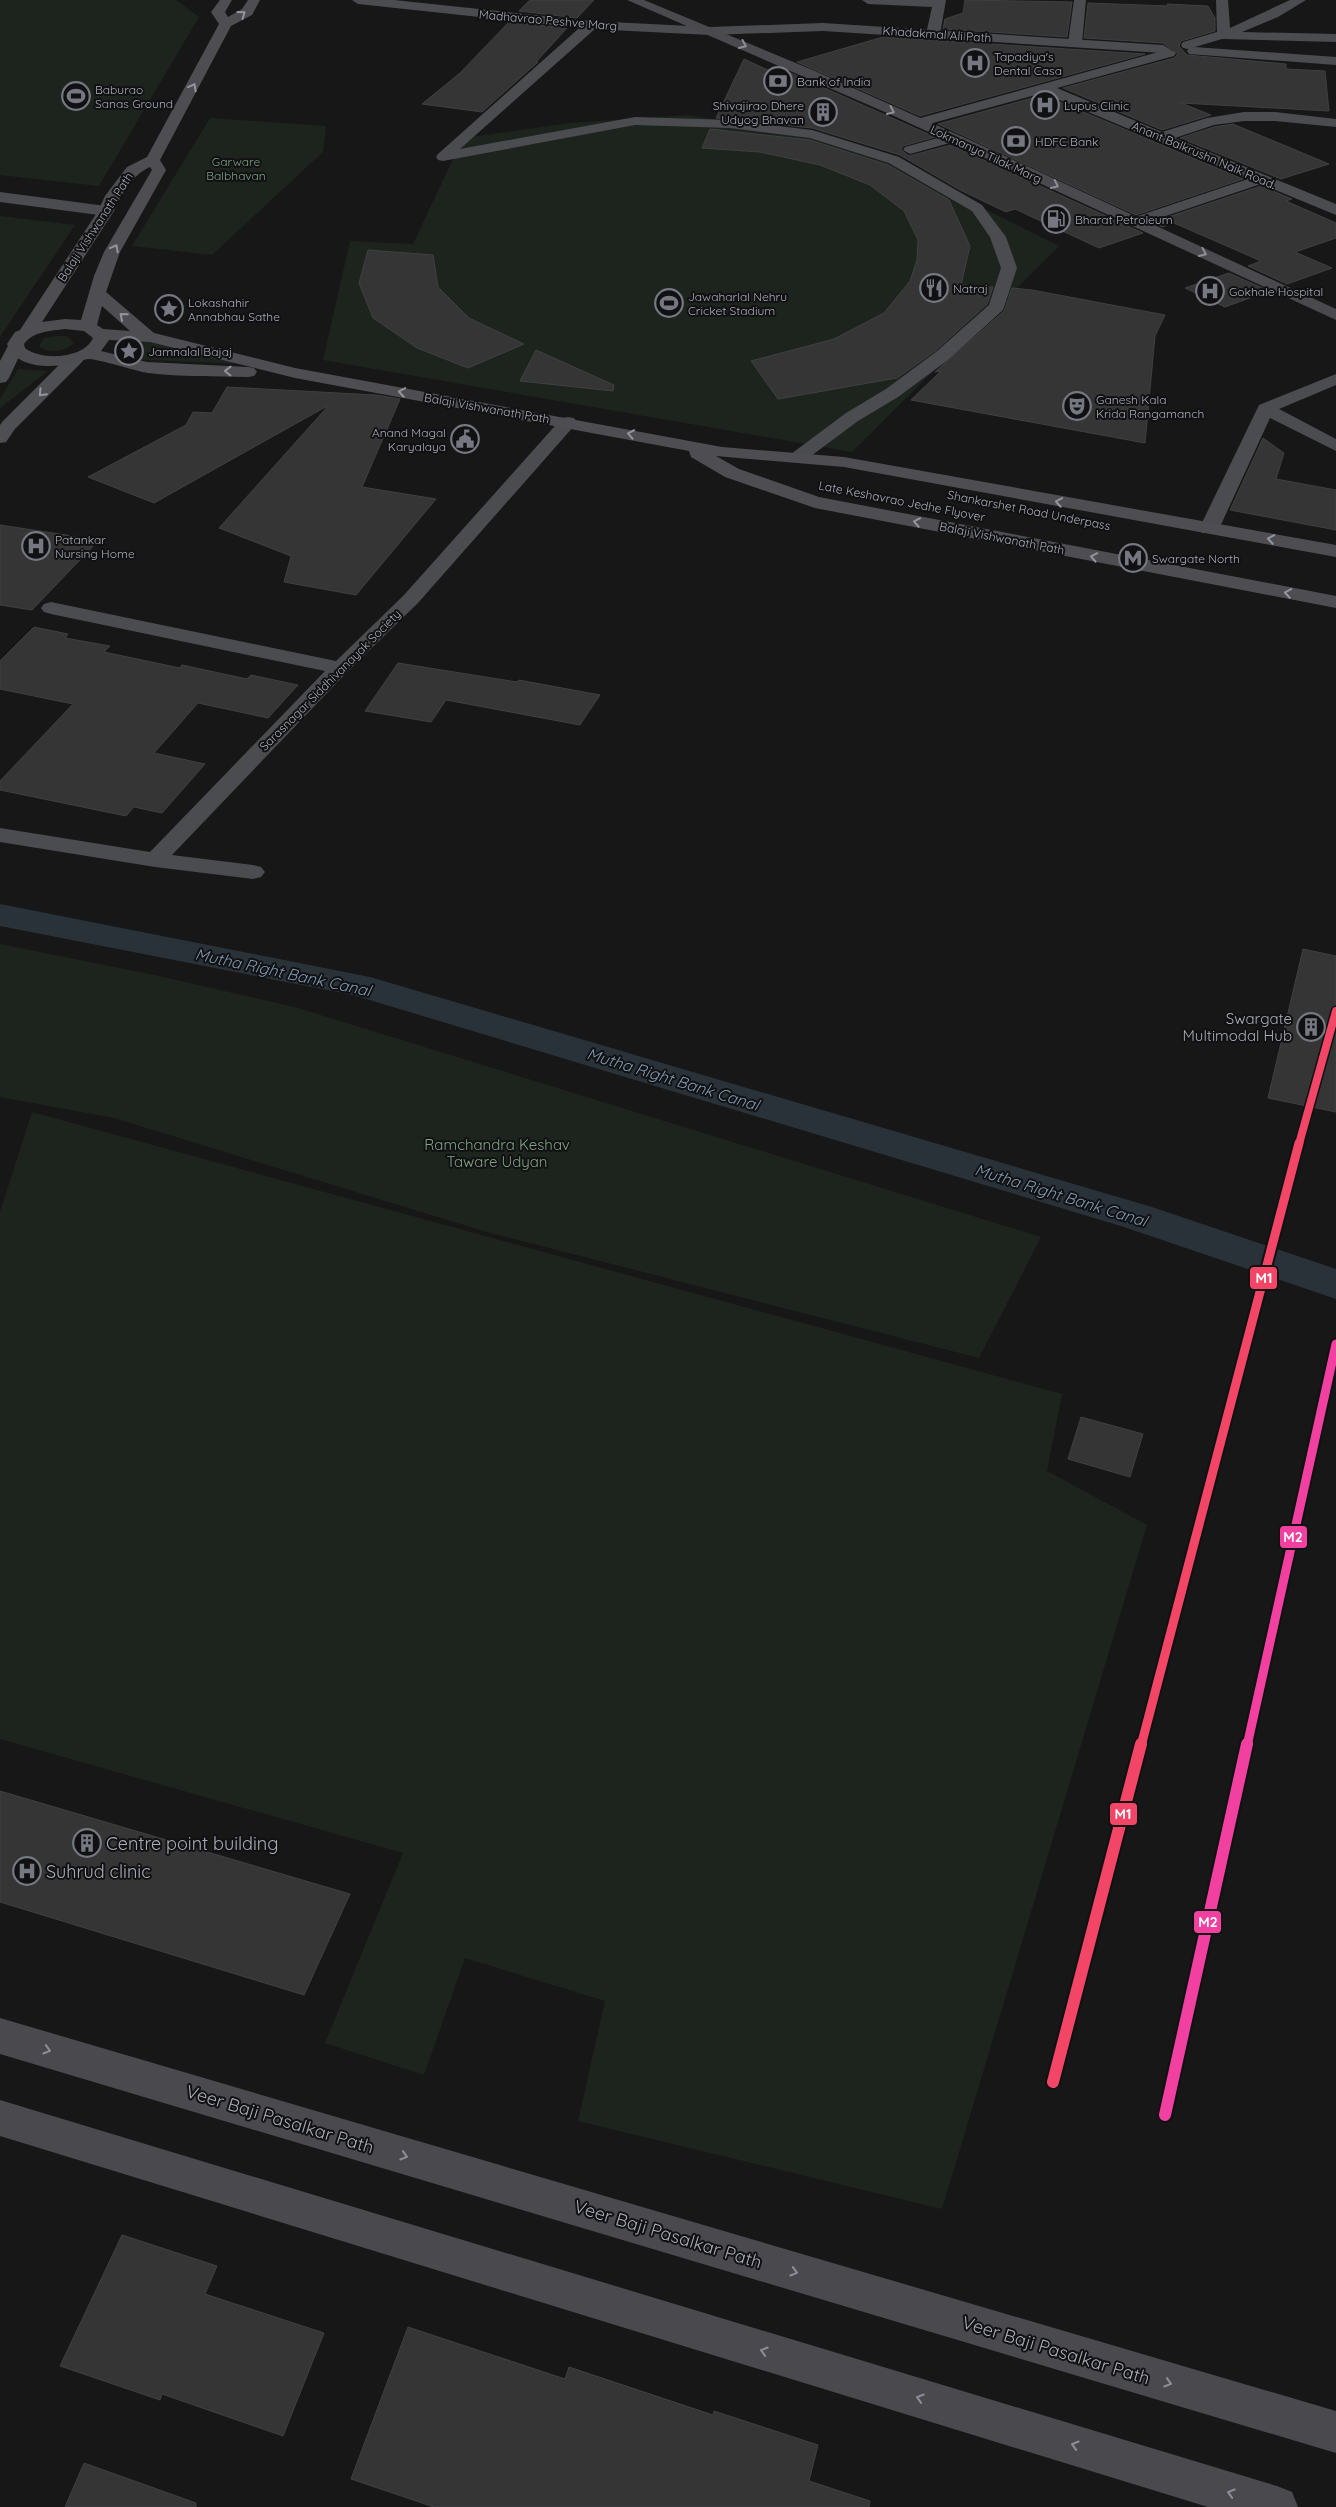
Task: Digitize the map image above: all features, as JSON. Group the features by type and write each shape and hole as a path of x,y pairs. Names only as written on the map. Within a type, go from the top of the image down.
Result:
{"highway":[{"path":"226,0 218,12 226,24"},
{"path":"153,160 226,24 246,12 254,0"},
{"name":"Balaji Vishwanath Path","path":"82,355 98,346 101,338 94,330 97,293 112,252 159,170 153,160 132,170 112,196 106,211 27,332 17,340 15,348 21,354 38,360 82,355 147,368 295,373"},
{"path":"97,293 150,338"},
{"name":"Balaji Vishwanath Path","path":"27,332 51,325 150,338 295,373 722,452 844,462 1336,551"},
{"name":"Balaji Vishwanath Path","path":"678,443 732,473 815,502 1336,602"},
{"name":"Shankarshet Road Underpass","path":"722,452 1336,565"},
{"name":"Late Keshavrao Jedhe Flyover","path":"732,473 816,484"},
{"name":"Late Keshavrao Jedhe Flyover","path":"864,493 1152,552 1336,587"}],"main road":[{"name":"Lokmanya Tilak Marg","path":"633,0 710,31 918,122 1336,315"},
{"path":"0,378 15,348"},
{"path":"0,438 9,425 82,355"},
{"name":"Veer Baji Pasalkar Path","path":"0,2036 1336,2432"},
{"path":"0,2118 1277,2507"}],"street":[{"name":"Madhavrao Peshve Marg","path":"358,0 591,25 710,31"},
{"path":"868,0 940,2 932,34"},
{"path":"1075,43 1080,0"},
{"path":"1222,0 1224,36"},
{"path":"918,122 1044,88 1166,51 1184,55 1191,48 1276,14 1300,0"},
{"path":"591,25 443,157 635,121 730,124 812,134 902,164 977,208 998,237 1009,268 997,307 942,356 892,392 852,417 797,458"},
{"name":"Khadakmal Ali Path","path":"710,31 823,27 1075,43 1166,51"},
{"path":"1224,36 1336,38"},
{"path":"1191,48 1336,61"},
{"name":"Anant Balkrushn Naik Road.","path":"1044,88 1336,210"},
{"path":"1162,138 1214,121 1240,117 1286,117 1336,123"},
{"path":"910,150 952,138"},
{"path":"1134,222 1262,179"},
{"path":"0,197 106,211"},
{"path":"1209,529 1265,408 1336,379"},
{"path":"1265,408 1336,446"},
{"name":"Sarasnagar Siddhivanayak Society","path":"155,860 340,668 411,599 568,422"},
{"path":"50,608 340,668"},
{"path":"0,835 155,860 254,872"}],"green space":[{"name":"Baburao Sanas Ground","path":"0,0 176,0 199,17 99,186 0,175"},
{"name":"Jawaharlal Nehru Cricket Stadium","path":"687,115 834,138 882,158 1059,246 852,452 323,360 350,241 413,244 463,138 570,123"},
{"name":"Garware Balbhavan","path":"210,118 326,126 323,152 212,255 132,246"},
{"path":"0,216 75,225 0,337"},
{"path":"67,336 74,343 57,351 43,349 39,346 44,338"},
{"path":"133,338 243,364 119,359"},
{"path":"18,369 48,371 0,408 0,399"},
{"name":"Ramchandra Keshav Taware Udyan","path":"0,944 159,976 298,1008 1041,1237 979,1358 483,1231 114,1118 0,1097"},
{"path":"32,1112 1062,1394 1047,1471 1147,1525 942,2209 578,2121 605,2001 465,1958 424,2075 325,2043 403,1853 0,1739 0,1212"}],"building":[{"path":"530,0 594,0 577,18 519,11"},
{"path":"965,0 1072,2 1067,37 943,29 945,19 963,13"},
{"path":"1088,3 1208,6 1215,18 1215,31 1181,41 1179,46 1187,55 1286,64 1286,69 1325,71 1329,111 1181,103 1211,115 1162,130 1063,88 1174,58 1178,54 1163,43 1084,38"},
{"path":"509,22 567,28 536,62 538,62 482,112 422,104 460,73"},
{"path":"883,37 1145,54 920,116 797,62"},
{"path":"744,59 768,70 777,67 935,137 903,146 901,150 909,156 951,145 1143,233 1099,248 1015,209 1006,212 960,190 900,155 812,128 716,118"},
{"path":"1043,95 1243,179 1136,215 938,124"},
{"path":"1233,124 1329,164 1281,179 1180,138 1214,127"},
{"path":"710,129 810,140 888,165 949,200 970,246 961,285 993,287 987,304 935,351 897,378 778,399 751,361 834,339 884,313 910,281 917,260 918,240 904,211 870,185 820,165 760,152 702,148"},
{"path":"1261,186 1292,199 1286,201 1336,223 1336,238 1295,252 1332,268 1287,284 1248,266 1261,261 1174,223 1162,227 1153,222"},
{"path":"368,250 433,255 438,287 469,318 524,344 468,368 417,348 373,318 359,283"},
{"path":"1229,273 1269,291 1225,307 1185,288"},
{"path":"1012,288 1032,290 1165,315 1155,336 1145,443 911,400 941,371 935,372 1004,311"},
{"path":"536,350 614,385 613,391 520,381"},
{"path":"227,387 376,395 400,399 362,487 436,499 356,595 284,582 291,556 219,528 329,405 154,503 88,477 186,425 193,412 212,413"},
{"path":"1263,438 1284,453 1276,479 1336,490 1336,530 1230,510"},
{"path":"0,525 99,540 32,610 0,605"},
{"path":"34,627 68,634 65,638 110,646 104,652 180,668 182,665 247,679 251,675 298,685 268,718 198,703 154,753 205,764 162,813 134,807 126,816 0,790 0,781 73,704 0,689 0,661"},
{"path":"398,663 517,682 519,680 600,695 580,725 446,700 431,722 365,711"},
{"name":"Swargate Multimodal Hub","path":"1303,949 1336,956 1336,1112 1268,1098"},
{"path":"1081,1417 1143,1434 1130,1477 1068,1459"},
{"name":"Centre point building","path":"0,1791 350,1894 304,1995 0,1902"},
{"path":"122,2235 217,2266 205,2294 324,2333 283,2436 162,2394 160,2400 60,2366"},
{"path":"408,2327 565,2379 569,2367 713,2415 714,2411 818,2445 809,2481 870,2501 869,2507 434,2507 351,2479"},
{"path":"84,2463 196,2503 196,2507 65,2507"}],"waterway":[{"name":"Mutha Right Bank Canal","path":"0,915 357,985 1138,1217 1336,1284"}],"transit line":[{"name":"M1","path":"1053,2082 1310,1101 1336,1011"},
{"name":"M2","path":"1165,2115 1336,1344"}],"place":[{"name":"Tapadiya's Dental Casa","path":"975,63"},
{"name":"Bank of India","path":"778,81"},
{"name":"Baburao Sanas Ground","path":"76,96"},
{"name":"Lupus Clinic","path":"1045,105"},
{"name":"Shivajirao Dhere Udyog Bhavan","path":"823,112"},
{"name":"HDFC Bank","path":"1016,141"},
{"name":"Bharat Petroleum","path":"1056,219"},
{"name":"Natraj","path":"934,288"},
{"name":"Gokhale Hospital","path":"1210,291"},
{"name":"Jawaharlal Nehru Cricket Stadium","path":"669,303"},
{"name":"Lokashahir Annabhau Sathe","path":"169,309"},
{"name":"Jamnalal Bajaj","path":"129,351"},
{"name":"Ganesh Kala Krida Rangamanch","path":"1077,406"},
{"name":"Anand Magal Karyalaya","path":"465,439"},
{"name":"Patankar Nursing Home","path":"36,546"},
{"name":"Swargate North","path":"1133,558"},
{"name":"Swargate Multimodal Hub","path":"1311,1027"},
{"name":"Centre point building","path":"87,1843"},
{"name":"Suhrud clinic","path":"27,1871"}]}
